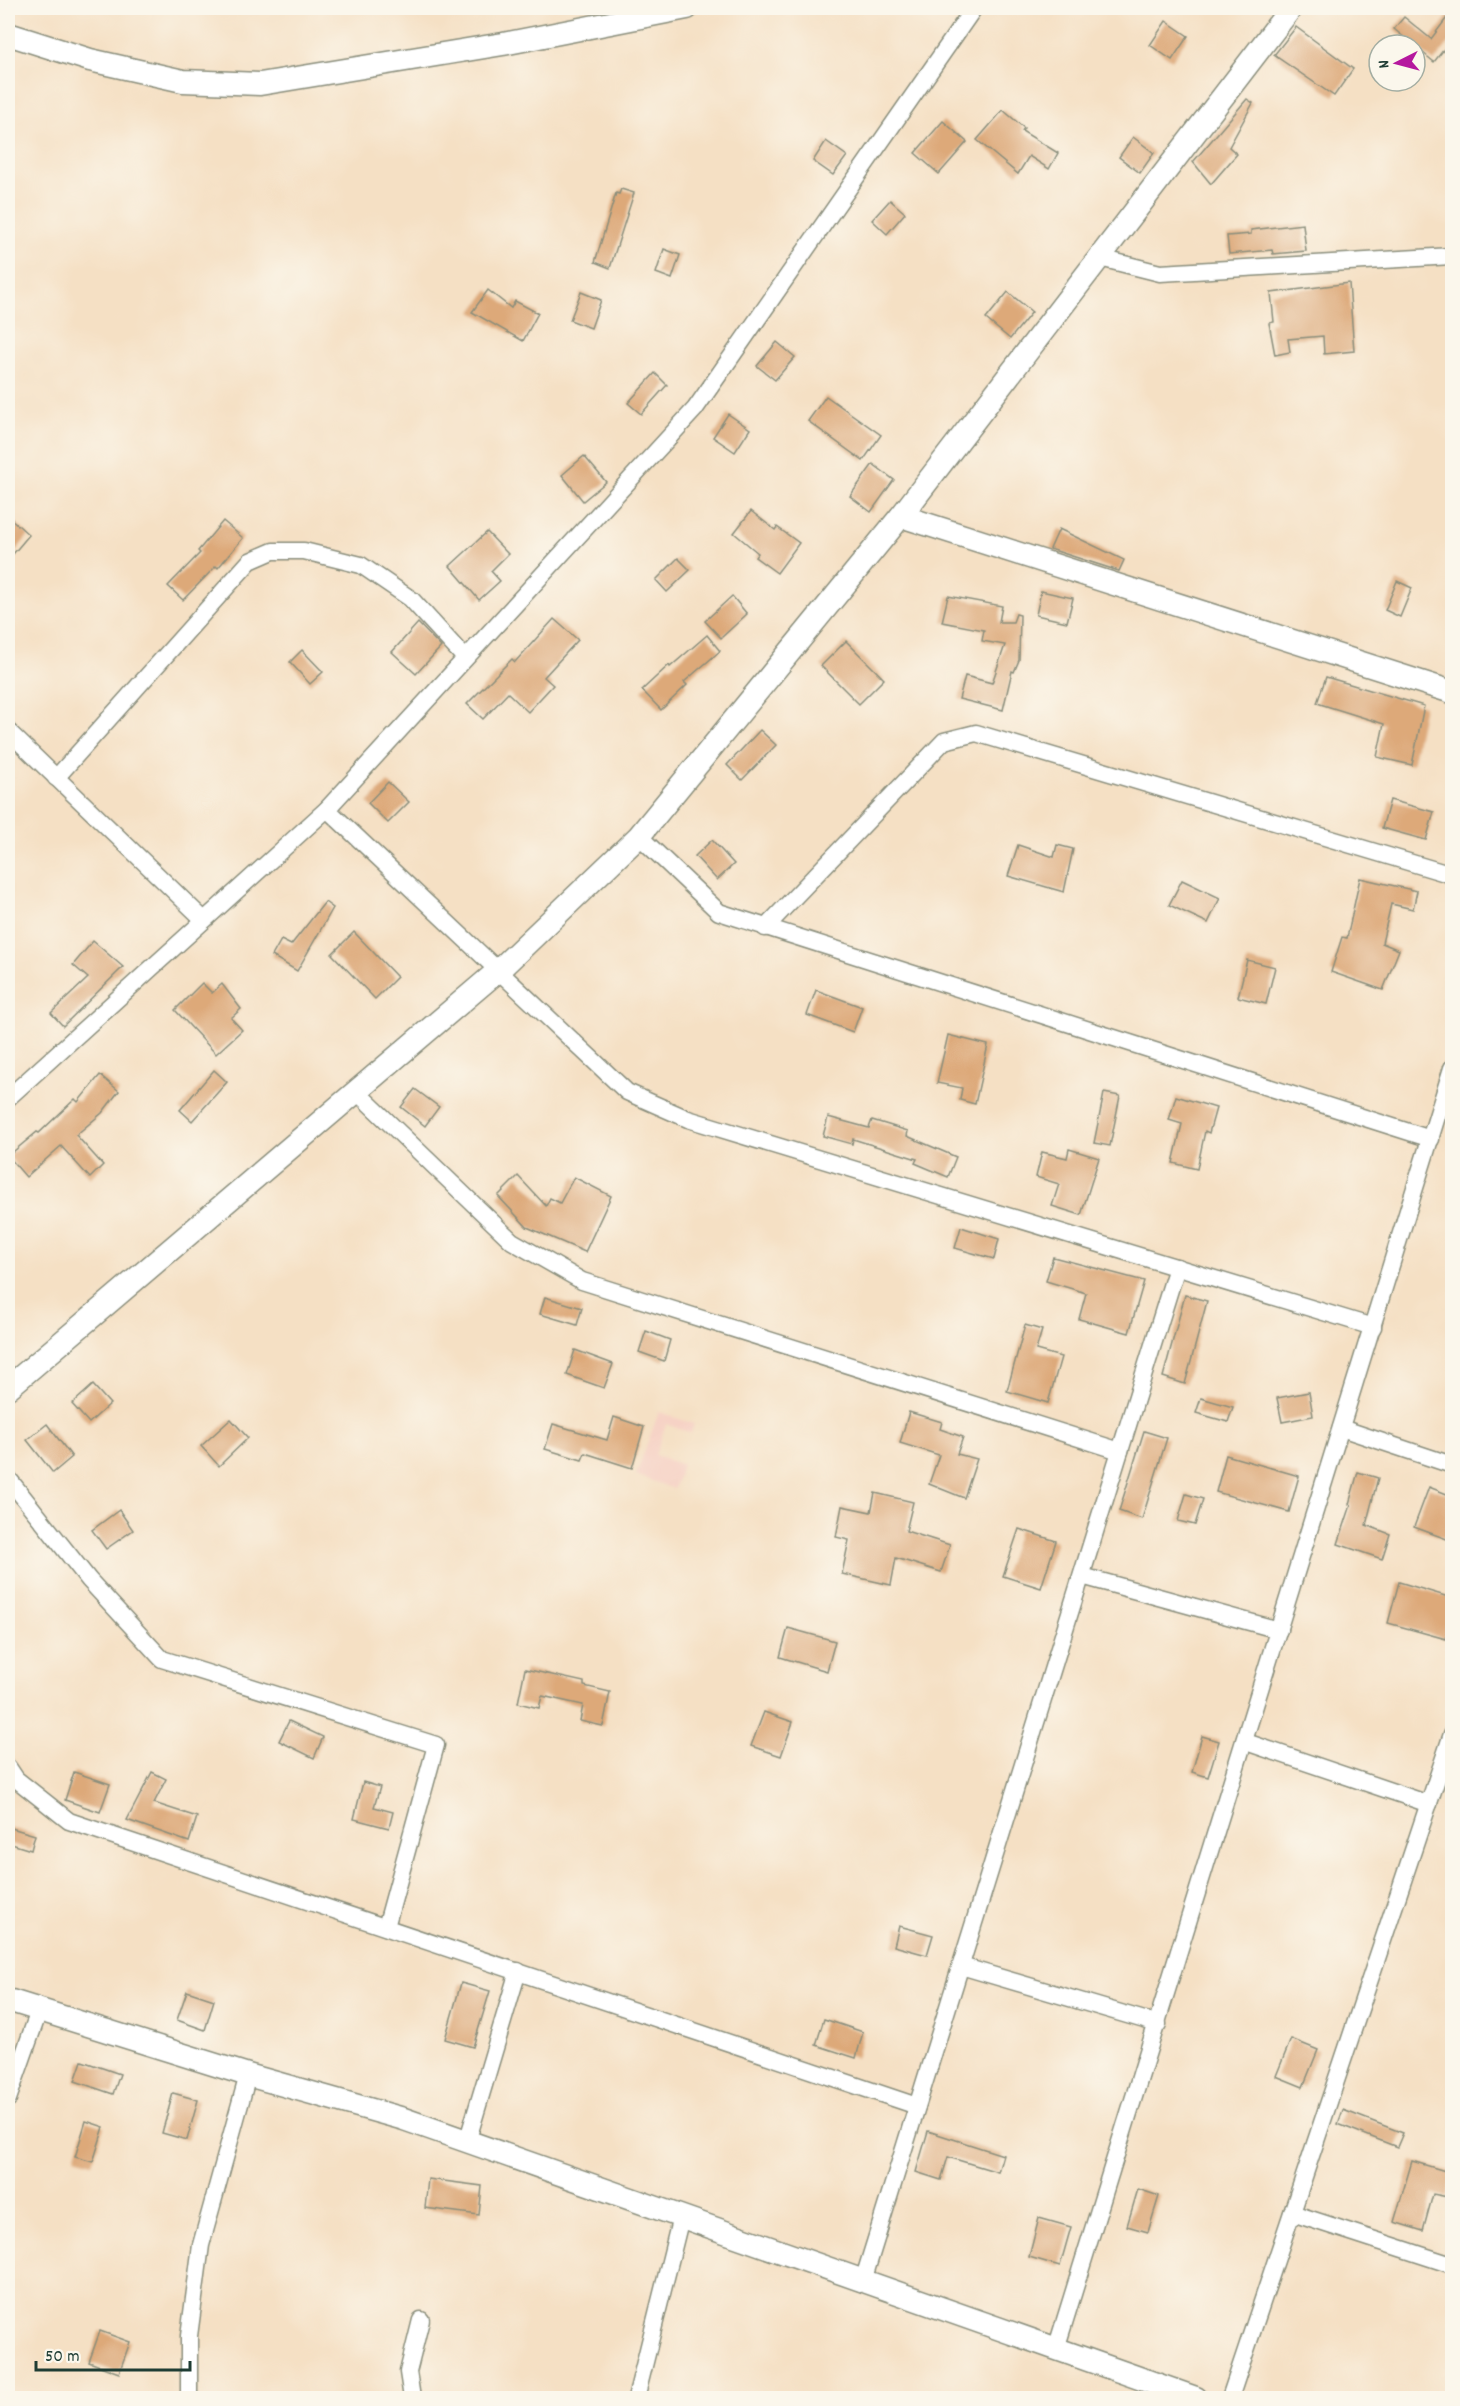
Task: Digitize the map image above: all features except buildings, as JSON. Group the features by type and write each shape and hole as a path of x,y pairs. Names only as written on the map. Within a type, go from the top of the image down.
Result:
{"street":[{"path":"8,33 90,60 183,81 260,84 503,44 687,8"},
{"path":"8,1098 327,809 695,409 974,8"},
{"path":"8,1388 499,970 639,836 901,516 1291,8"},
{"path":"1100,258 1160,273 1452,256"},
{"path":"901,516 1452,692"},
{"path":"56,778 250,561 273,551 304,551 361,565 411,599 465,658"},
{"path":"8,731 204,920"},
{"path":"765,928 944,741 976,733 1452,875"},
{"path":"327,809 627,1092 700,1122 1372,1326"},
{"path":"639,836 719,912 1431,1139"},
{"path":"1056,2349 1246,1742 1452,1068"},
{"path":"357,1092 512,1241 582,1281 1120,1451"},
{"path":"863,2281 1177,1267"},
{"path":"1341,1428 1452,1465"},
{"path":"8,1478 89,1580 162,1659 436,1745 386,1927"},
{"path":"1082,1576 1279,1630"},
{"path":"1230,2398 1452,1734"},
{"path":"1246,1742 1429,1804"},
{"path":"8,1767 16,1779 69,1821 917,2106"},
{"path":"961,1966 1158,2024"},
{"path":"467,2142 518,1971"},
{"path":"8,2000 248,2075 404,2119 1196,2398"},
{"path":"8,2099 39,2011"},
{"path":"189,2398 189,2336 201,2245 248,2075"},
{"path":"1292,2213 1452,2265"},
{"path":"636,2398 681,2217"},
{"path":"412,2398 408,2372 421,2320"}],"shaded area":[{"path":"659,1412 694,1424 691,1433 666,1424 655,1455 682,1465 674,1489 636,1475"}]}
